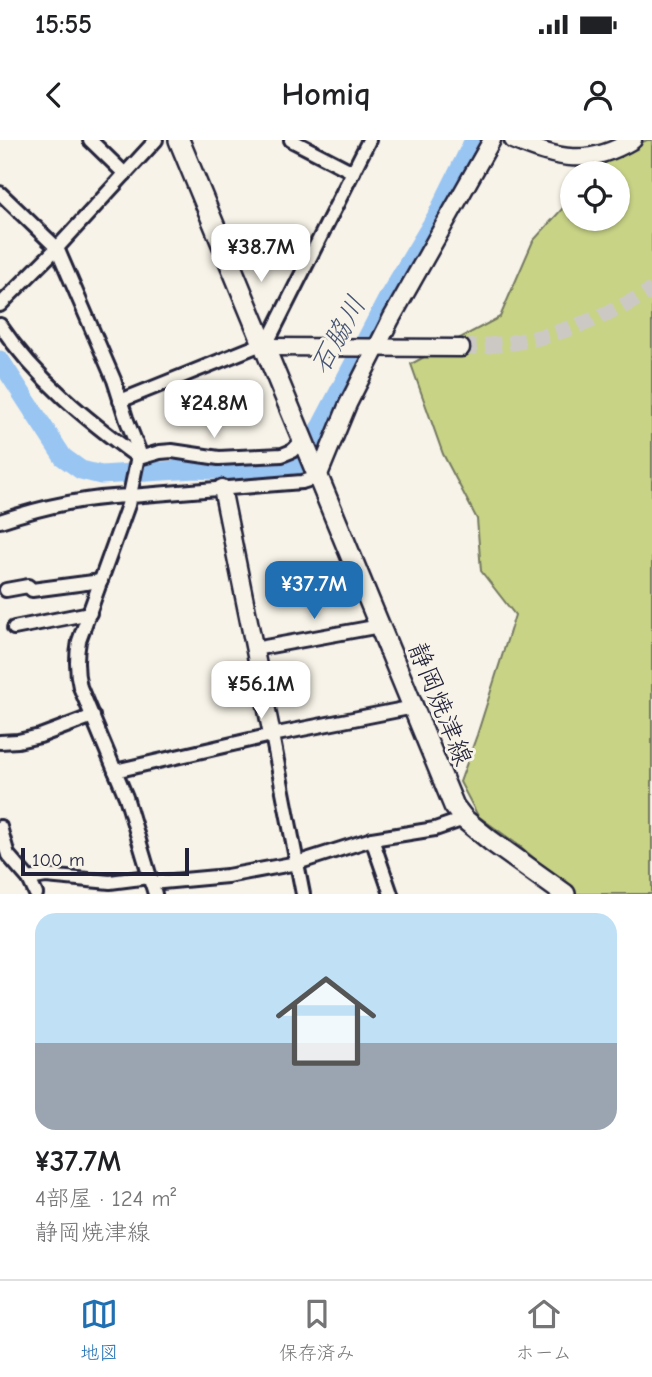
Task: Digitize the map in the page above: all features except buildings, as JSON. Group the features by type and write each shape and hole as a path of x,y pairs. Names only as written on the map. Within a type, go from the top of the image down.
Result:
{"main road":[{"name":"静岡焼津線","path":"179,140 454,806 464,819 565,894"}],"street":[{"path":"90,140 125,174"},
{"path":"0,305 57,248 156,140"},
{"path":"291,140 354,172"},
{"path":"264,345 369,140"},
{"path":"0,521 106,496 302,482 315,471 374,347 492,140"},
{"path":"513,140 537,151 572,158 607,153 633,140"},
{"path":"0,193 57,248 114,380 139,451 131,496 76,655 80,687 126,797 152,885"},
{"path":"0,325 15,348 48,382 91,422 139,458"},
{"path":"120,401 264,345 461,348"},
{"path":"139,458 172,451 219,458 282,456 303,442"},
{"path":"222,488 303,894"},
{"path":"5,590 28,586 32,590 101,580"},
{"path":"13,628 90,613"},
{"path":"254,649 380,626"},
{"path":"116,771 414,707"},
{"path":"0,741 18,741 40,736 93,716"},
{"path":"29,879 46,876 152,885 227,876 297,863 372,839 435,829 464,819"},
{"path":"0,827 8,855 29,879 36,894"},
{"path":"372,839 391,894"}],"green space":[{"path":"652,140 652,894 576,894 521,847 478,816 460,782 515,615 481,571 477,519 443,454 411,364 500,317 533,241 560,211 560,231 630,231 630,161 607,161 613,155"}],"waterway":[{"name":"石脇川","path":"0,360 63,457 81,470 101,475 195,469 275,473 296,465 321,426 390,294 436,217 474,140"}],"tunnel":[{"path":"461,348 516,342 569,329 620,308 652,290"}]}
